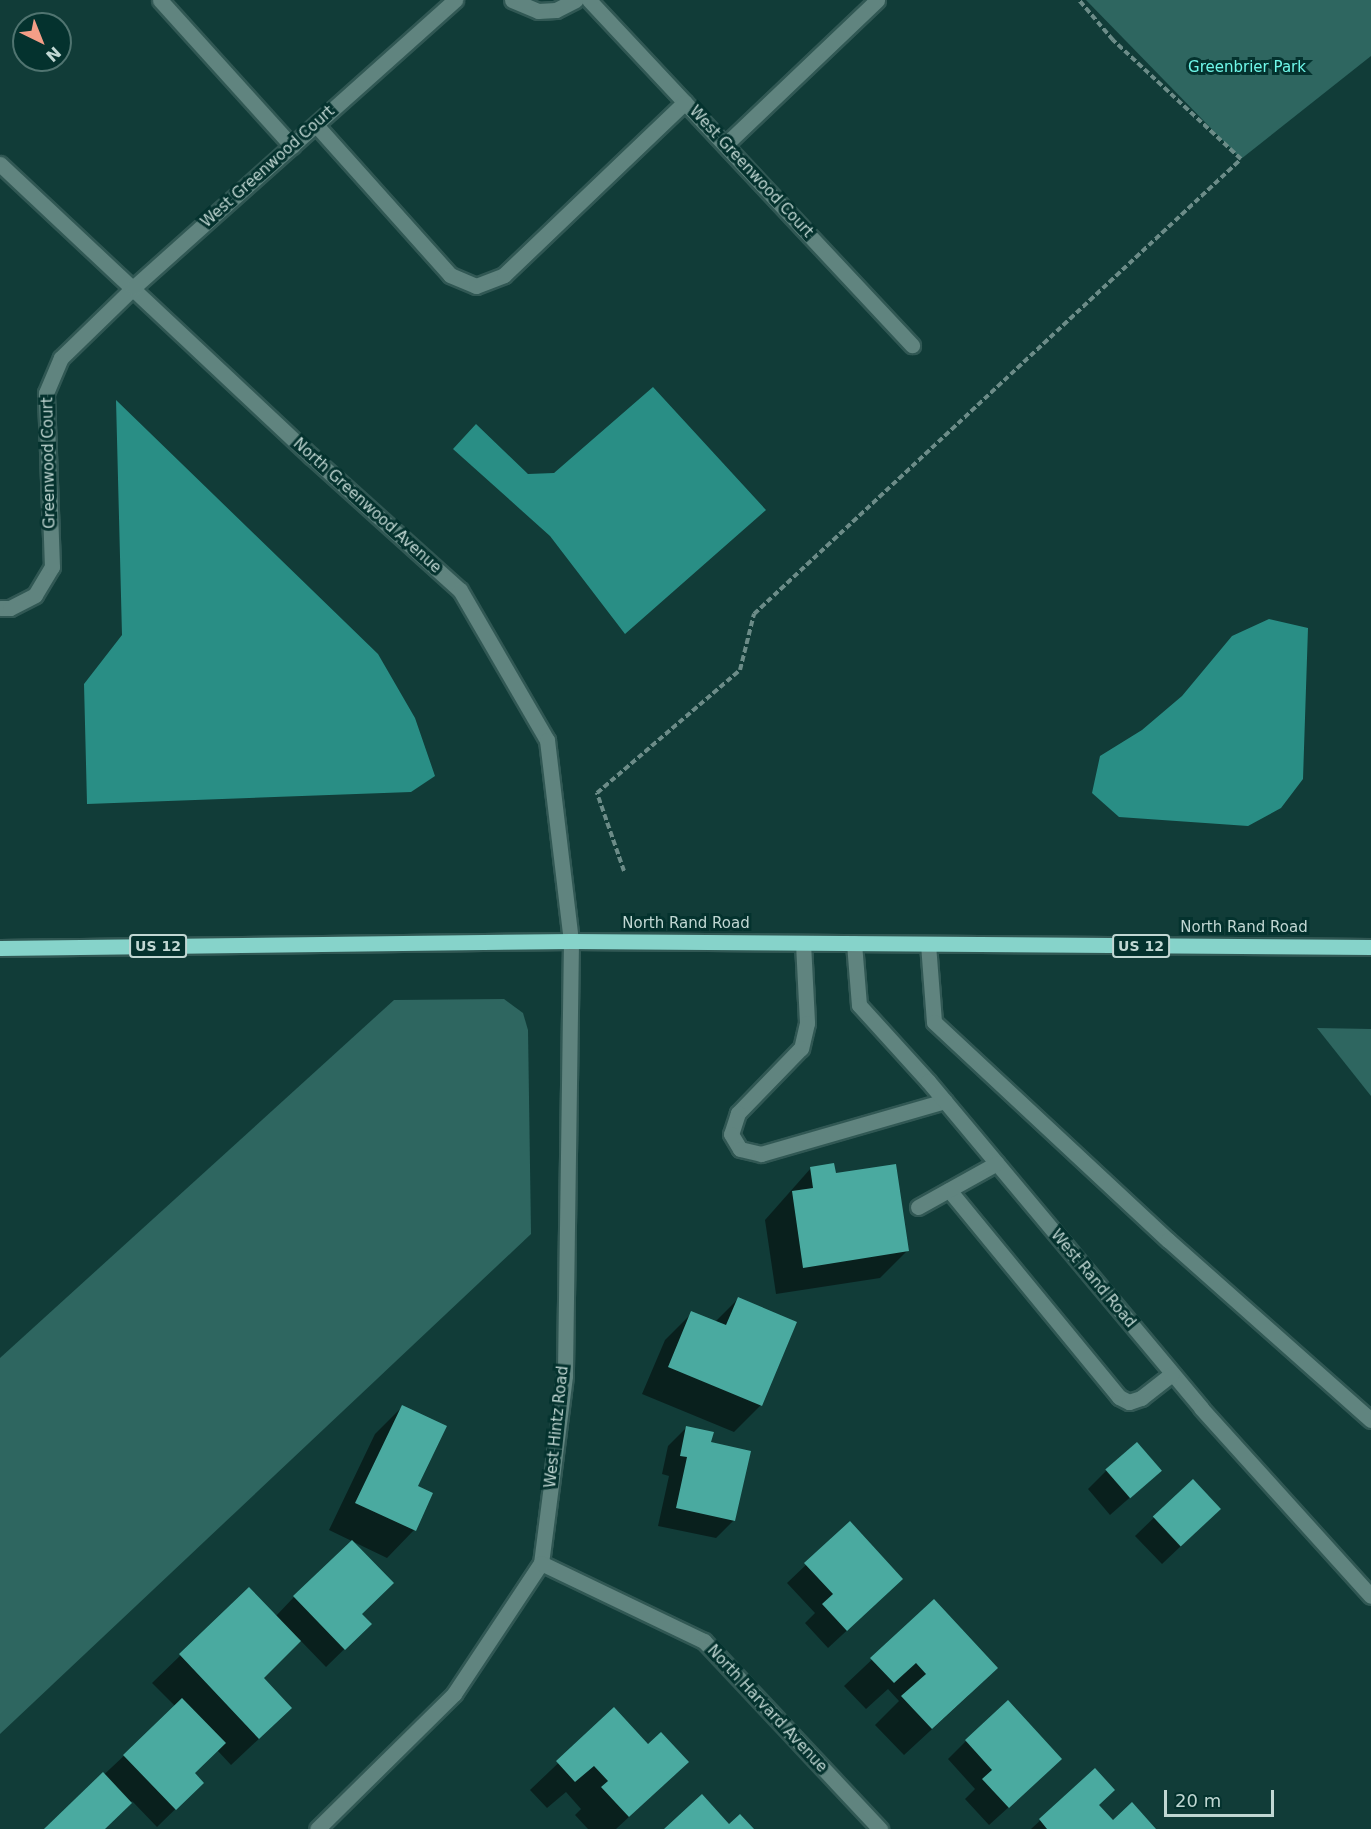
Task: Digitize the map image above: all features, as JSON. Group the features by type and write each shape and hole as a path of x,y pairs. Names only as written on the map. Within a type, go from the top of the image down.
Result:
{"main road":[{"name":"North Rand Road","path":"0,948 571,941 1371,947"}],"street":[{"path":"160,0 292,146"},
{"name":"West Greenwood Court","path":"134,287 455,0"},
{"path":"512,0 538,11 556,10 576,0"},
{"name":"West Greenwood Court","path":"589,0 912,345"},
{"path":"725,145 877,0"},
{"path":"316,125 450,275 476,286 504,275 685,102"},
{"name":"North Greenwood Avenue","path":"0,164 134,287 311,456 460,590 547,740 571,941"},
{"name":"Greenwood Court","path":"0,608 10,608 35,595 52,567 46,393 61,358 134,287"},
{"name":"West Hintz Road","path":"317,1829 454,1694 541,1563 565,1376 571,941"},
{"path":"802,943 807,1023 801,1048 738,1113 731,1134 740,1149 761,1154 945,1101"},
{"name":"West Rand Road","path":"854,943 859,1005 945,1101 1172,1374 1371,1596"},
{"path":"928,944 934,1022 1168,1240 1371,1420"},
{"path":"918,1207 997,1163"},
{"path":"949,1190 1119,1397 1129,1402 1141,1398 1172,1374"},
{"name":"North Harvard Avenue","path":"541,1563 704,1641 880,1829"}],"path":[{"path":"624,871 597,793 740,670 754,614 1241,159 1113,40 1079,0"}],"green space":[{"name":"Greenbrier Park","path":"1086,0 1371,0 1371,56 1241,159"},
{"path":"504,999 523,1013 528,1030 531,1234 0,1734 0,1358 394,1000"},
{"path":"1317,1028 1371,1029 1371,1096"}],"water":[{"path":"653,387 766,510 625,634 550,536 453,449 476,424 528,474 554,473"},
{"path":"116,400 378,654 415,718 435,776 411,792 87,804 84,684 122,635"},
{"path":"1269,619 1308,628 1303,779 1281,808 1248,826 1119,817 1092,793 1100,756 1142,730 1182,696 1232,636"}],"building":[{"path":"834,1163 836,1173 896,1164 909,1251 803,1268 792,1191 813,1188 810,1167"},
{"path":"738,1297 797,1322 762,1406 668,1367 691,1311 726,1325"},
{"path":"402,1405 447,1426 418,1486 433,1493 416,1531 355,1503"},
{"path":"686,1426 714,1432 711,1442 751,1451 735,1521 676,1508 687,1457 680,1456"},
{"path":"1137,1442 1162,1471 1130,1498 1105,1470"},
{"path":"1193,1479 1221,1509 1181,1546 1153,1517"},
{"path":"850,1521 903,1579 847,1631 822,1604 833,1594 804,1563"},
{"path":"352,1540 394,1583 362,1614 372,1624 345,1650 293,1596"},
{"path":"249,1587 301,1641 264,1678 292,1708 259,1739 179,1654"},
{"path":"934,1599 998,1668 932,1729 901,1696 926,1674 916,1663 894,1683 870,1658"},
{"path":"182,1698 226,1743 195,1773 204,1783 176,1810 123,1755"},
{"path":"1008,1700 1062,1759 1009,1808 982,1779 992,1770 965,1740"},
{"path":"614,1707 648,1744 661,1732 689,1762 629,1817 601,1787 608,1781 594,1766 575,1782 556,1761"},
{"path":"1095,1768 1115,1790 1099,1805 1113,1820 1132,1802 1156,1829 1047,1829 1039,1819"},
{"path":"103,1772 132,1803 105,1829 44,1829"},
{"path":"702,1794 729,1824 740,1814 754,1829 664,1829"}]}
